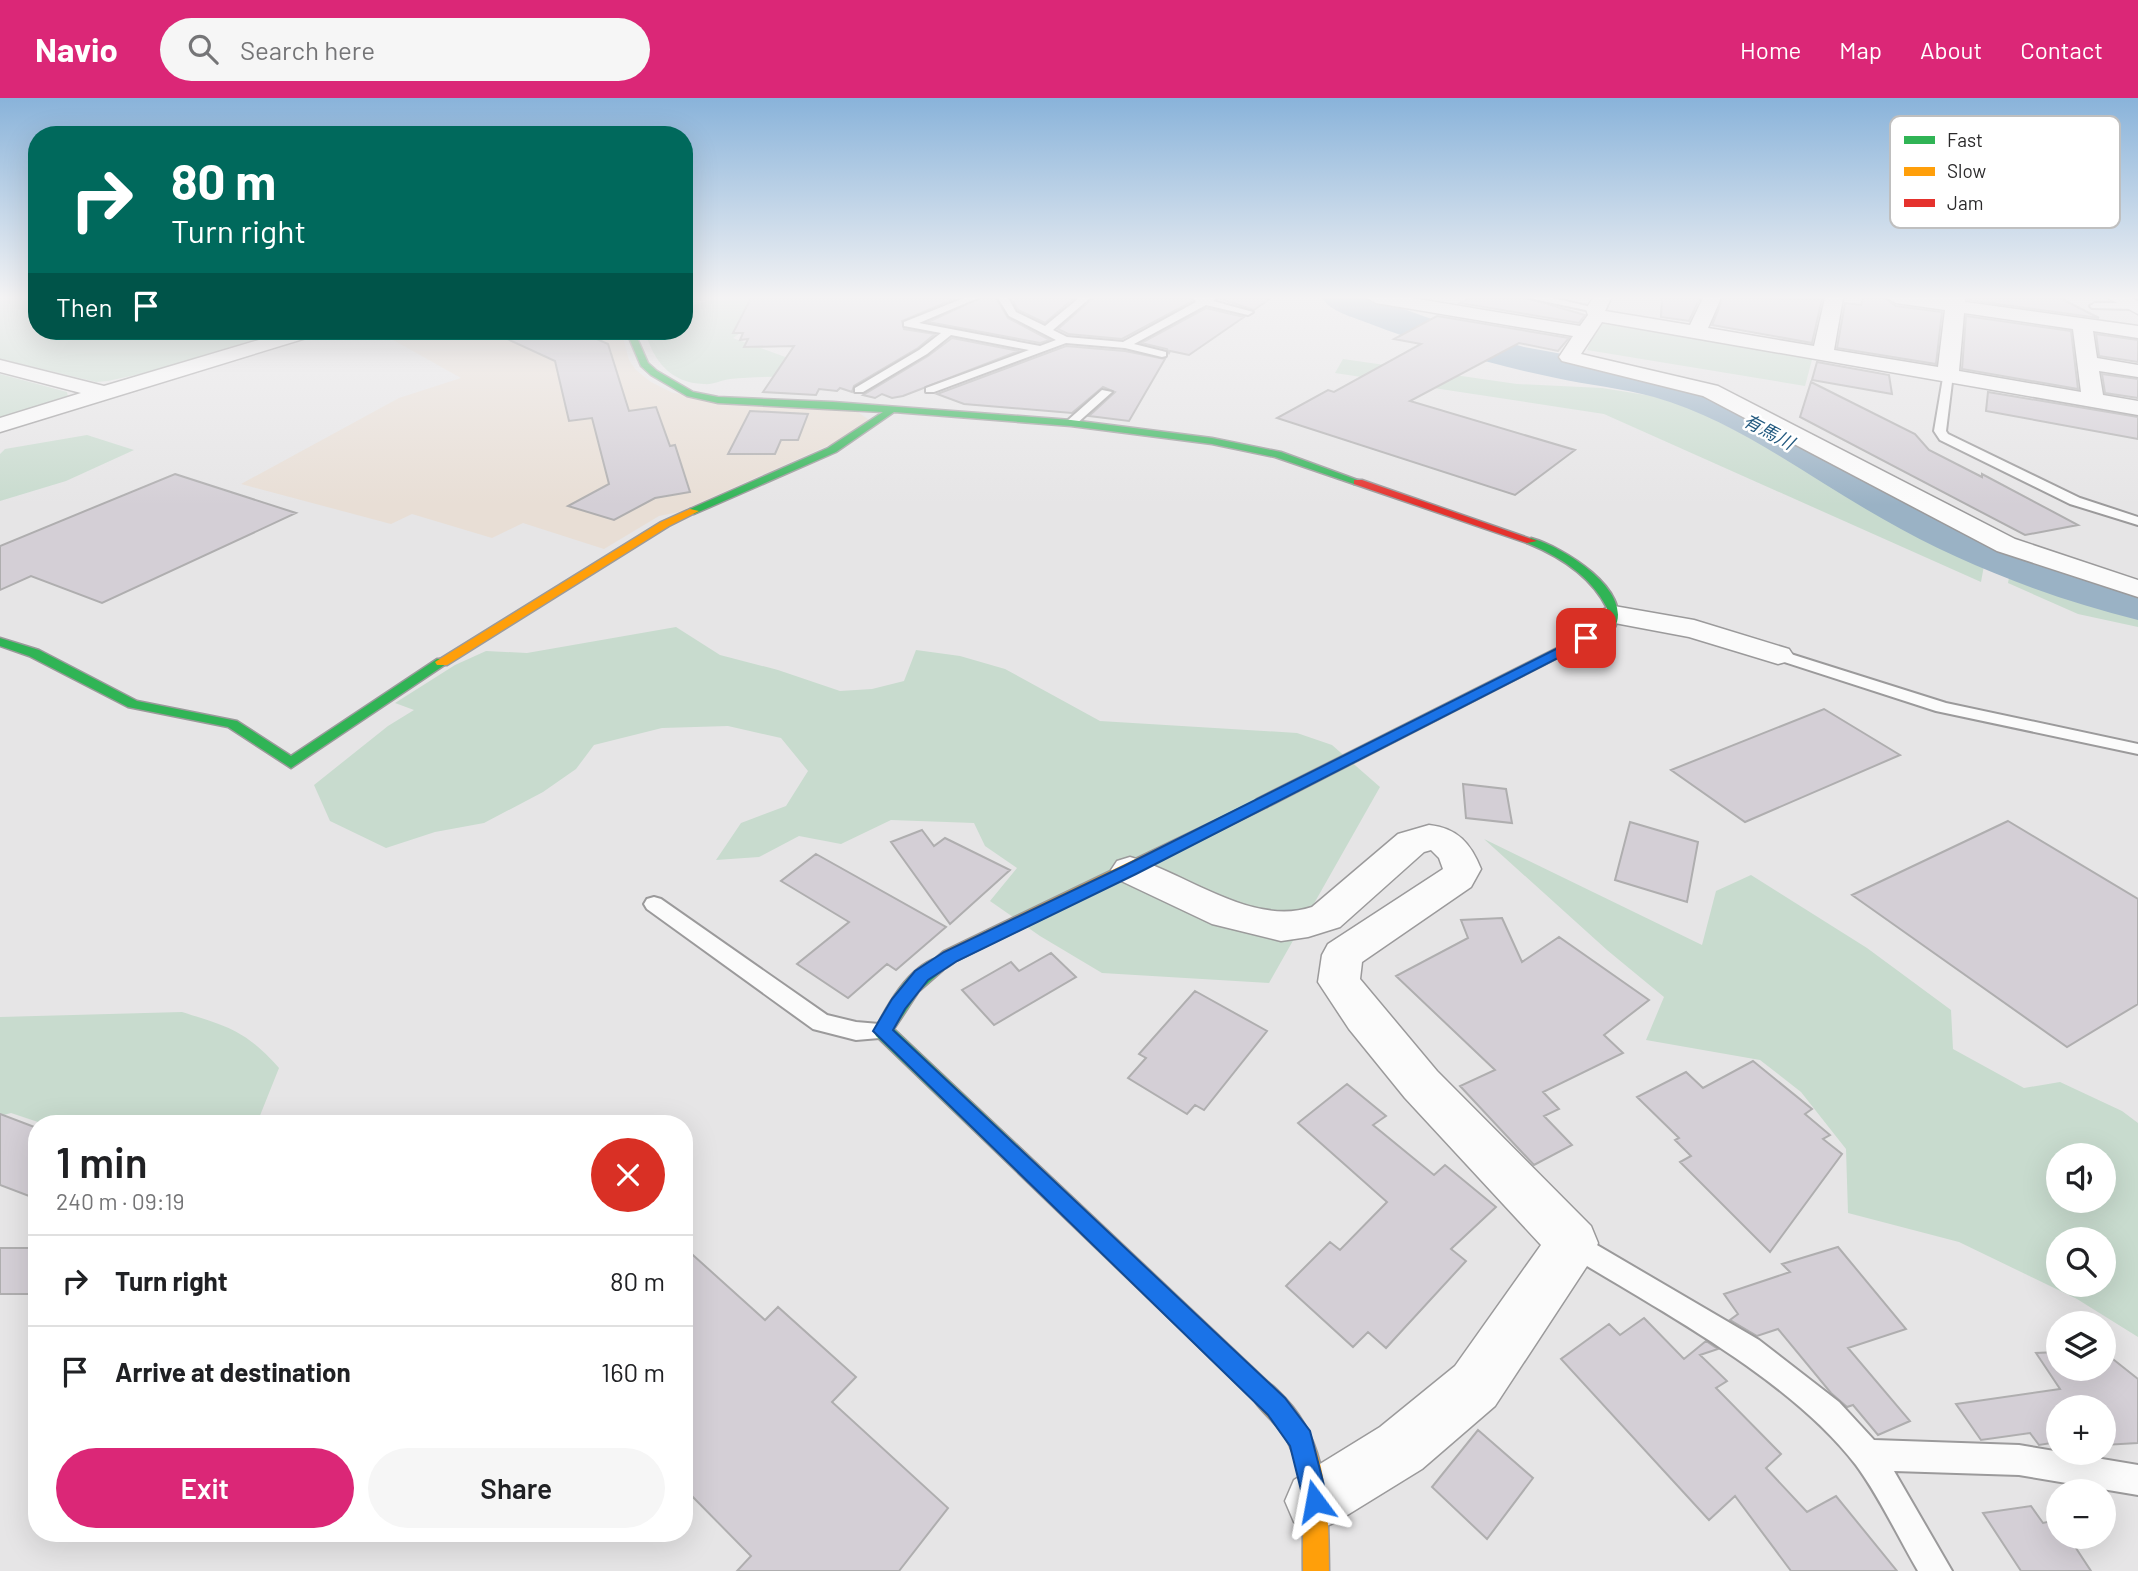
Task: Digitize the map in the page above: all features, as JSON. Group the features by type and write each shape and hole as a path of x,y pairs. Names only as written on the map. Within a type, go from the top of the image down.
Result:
{"street":[{"path":"3,367 106,393"},
{"path":"0,425 192,367"},
{"path":"647,367 690,394 718,400 893,409 1071,423 1212,441 1277,454 1547,546 1590,577 1613,606 1614,615 1610,626 1130,870 950,957 921,976 898,1004 883,1031 1277,1406 1301,1440 1315,1501 1316,1571"},
{"path":"1609,367 1710,391 2006,545 2138,589"},
{"path":"1905,367 2138,408"},
{"path":"1948,374 1949,367"},
{"path":"2089,367 2093,400"},
{"path":"2111,367 2138,371"},
{"path":"0,642 34,653 134,704 232,724 291,763 414,679 665,524 832,450 893,409"},
{"path":"1614,615 1694,629 1778,655"},
{"path":"1130,870 1226,914 1281,926 1294,925 1326,917 1411,843 1424,836 1436,837 1445,842 1458,858 1462,869 1457,878 1342,955 1339,982 1369,1025 1428,1093 1573,1243 1475,1386 1401,1448 1315,1501"}],"lane":[{"path":"859,390 898,367"},
{"path":"930,390 989,367"},
{"path":"1948,374 1940,431 1944,437 2075,501 2138,521"},
{"path":"1071,423 1105,392"},
{"path":"1778,655 1941,707 2138,750"},
{"path":"654,904 821,1023 856,1031 883,1031"},
{"path":"1573,1243 1749,1350 1828,1413 1867,1455 1936,1571"},
{"path":"1867,1455 2019,1460 2138,1480"}],"shaded area":[{"path":"441,367 634,367 651,382 673,393 858,412 869,420 836,442 679,512 659,516 604,549 523,523 492,538 412,514 391,524 241,484 399,398 461,378"}],"green space":[{"path":"32,367 173,367 108,381 96,382"},
{"path":"812,367 821,370 817,377 741,378 707,384 692,383 665,368"},
{"path":"1339,367 1397,367 1517,384 1602,388 1677,400 1985,560 1981,582 1604,414 1335,373"},
{"path":"1688,367 1810,367 1805,386"},
{"path":"0,374 67,392 68,397 0,419"},
{"path":"87,435 134,450 66,481 0,501 0,454 5,449"},
{"path":"2011,567 2138,610 2138,627 2078,614 2008,583"},
{"path":"676,627 720,655 778,670 840,691 872,689 904,681 916,650 960,656 1005,669 1100,721 1297,733 1332,745 1380,787 1269,983 1102,973 1040,936 990,901 1017,868 985,846 974,823 891,820 841,844 799,836 759,857 716,860 741,823 786,806 808,771 781,738 728,726 662,728 594,745 576,769 543,792 484,823 435,832 386,848 330,821 314,785 388,726 414,710 395,703 455,665 486,651 527,653"},
{"path":"1484,839 1702,945 1716,891 1751,875 1867,948 1951,1010 1953,1049 2024,1088 2060,1082 2122,1111 2138,1123 2138,1337 2116,1323 2116,1311 2096,1311 2073,1297 2116,1297 2116,1227 2046,1227 2046,1284 1959,1242 1848,1213 1846,1149 1801,1092 1760,1060 1646,1040 1664,997 1607,950"},
{"path":"182,1012 235,1031 256,1045 279,1068 260,1115 28,1115 28,1119 11,1113 0,1116 0,1017"}],"building":[{"path":"556,367 615,367 629,411 656,407 670,446 675,445 690,492 655,498 614,520 568,506 609,484 592,418 569,421"},
{"path":"780,367 886,367 854,386 852,392 840,388 837,391 819,389 816,395 763,392"},
{"path":"910,367 978,367 903,396 892,398 882,394 875,398 863,395"},
{"path":"1010,367 1161,367 1129,421 1089,416 1115,392 1103,387 1072,413 964,404 937,394"},
{"path":"1380,367 1474,367 1410,401 1575,450 1515,495 1277,418 1328,390 1334,392"},
{"path":"1816,367 1843,367 1889,375 1892,394 1812,380"},
{"path":"1962,367 2075,367 2078,389 1962,369"},
{"path":"2102,374 2138,379 2138,398 2105,393"},
{"path":"1811,382 1915,434 1929,450 1982,477 1982,474 2078,525 2025,535 1800,417"},
{"path":"1988,392 2138,417 2138,439 1986,411"},
{"path":"750,411 808,414 798,440 781,440 775,454 728,454"},
{"path":"175,474 296,513 102,603 31,576 0,590 0,546"},
{"path":"1824,709 1900,755 1745,822 1671,770"},
{"path":"1463,784 1506,789 1512,823 1466,818"},
{"path":"2008,821 2138,899 2138,1004 2067,1047 1852,895"},
{"path":"1630,822 1698,842 1687,902 1615,880"},
{"path":"922,830 934,846 945,838 1010,870 950,924 891,842"},
{"path":"816,854 946,927 896,970 887,964 848,998 797,964 849,922 781,881"},
{"path":"1502,918 1522,962 1559,937 1649,1000 1604,1035 1623,1053 1543,1092 1559,1109 1544,1116 1572,1145 1534,1165 1460,1086 1495,1070 1396,976 1468,938 1461,920"},
{"path":"1051,953 1076,977 994,1025 962,990 1011,962 1019,971"},
{"path":"1195,991 1267,1031 1204,1110 1195,1105 1187,1114 1128,1078 1146,1058 1139,1054"},
{"path":"1753,1061 1812,1109 1805,1114 1830,1135 1823,1139 1842,1154 1770,1252 1680,1162 1691,1156 1675,1140 1679,1138 1637,1097 1686,1072 1703,1088"},
{"path":"1347,1084 1386,1116 1373,1125 1434,1175 1445,1165 1496,1207 1451,1249 1466,1261 1386,1348 1368,1332 1353,1347 1286,1286 1330,1242 1340,1250 1387,1202 1298,1123"},
{"path":"0,1114 28,1125 28,1196 0,1185"},
{"path":"1838,1247 1906,1329 1848,1348 1910,1421 1878,1435 1853,1405 1847,1407 1831,1393 1778,1329 1757,1336 1730,1320 1738,1314 1724,1294 1790,1272 1782,1264"},
{"path":"0,1248 28,1248 28,1294 0,1294"},
{"path":"693,1255 765,1320 778,1307 856,1377 832,1402 948,1508 899,1571 737,1571 751,1556 693,1497"},
{"path":"1644,1318 1684,1359 1706,1341 1718,1349 1700,1355 1727,1381 1716,1388 1781,1454 1766,1468 1807,1512 1836,1496 1897,1571 1791,1571 1735,1496 1709,1520 1561,1359 1609,1324 1620,1335"},
{"path":"2036,1353 2046,1353 2046,1368"},
{"path":"2116,1362 2138,1379 2138,1443 2116,1444 2116,1395 2046,1395 2046,1444 2039,1445 2030,1433 1981,1440 1956,1404 2060,1389 2055,1381 2116,1381"},
{"path":"1478,1430 1533,1478 1487,1539 1432,1487"},
{"path":"2031,1506 2043,1523 2046,1522 2046,1549 2077,1549 2091,1571 2021,1571 1983,1513"}],"waterway":[{"name":"有馬川","path":"1562,367 1666,387 1707,401 1792,444 1902,509 1980,548 2138,603"}],"traffic: fast":[{"path":"647,367 690,394 718,400 833,405 1071,423 1212,441 1277,454 1358,482"},
{"path":"694,511 832,450 893,409"},
{"path":"1262,803 1610,626 1614,616 1613,608 1598,585 1566,558 1531,541"},
{"path":"0,642 34,653 133,704 232,724 291,763 442,662"},
{"path":"937,965 913,986 883,1031 1261,1391"}],"traffic: slow":[{"path":"442,662 665,524 694,511"},
{"path":"937,965 950,956 1262,803"},
{"path":"1261,1391 1294,1428 1306,1458 1314,1506 1316,1571"}],"traffic: jam":[{"path":"1358,482 1531,541"}],"route":[{"path":"1315,1501 1301,1440 1277,1406 883,1031 898,1004 921,976 950,957 1130,870 1586,638"}]}
